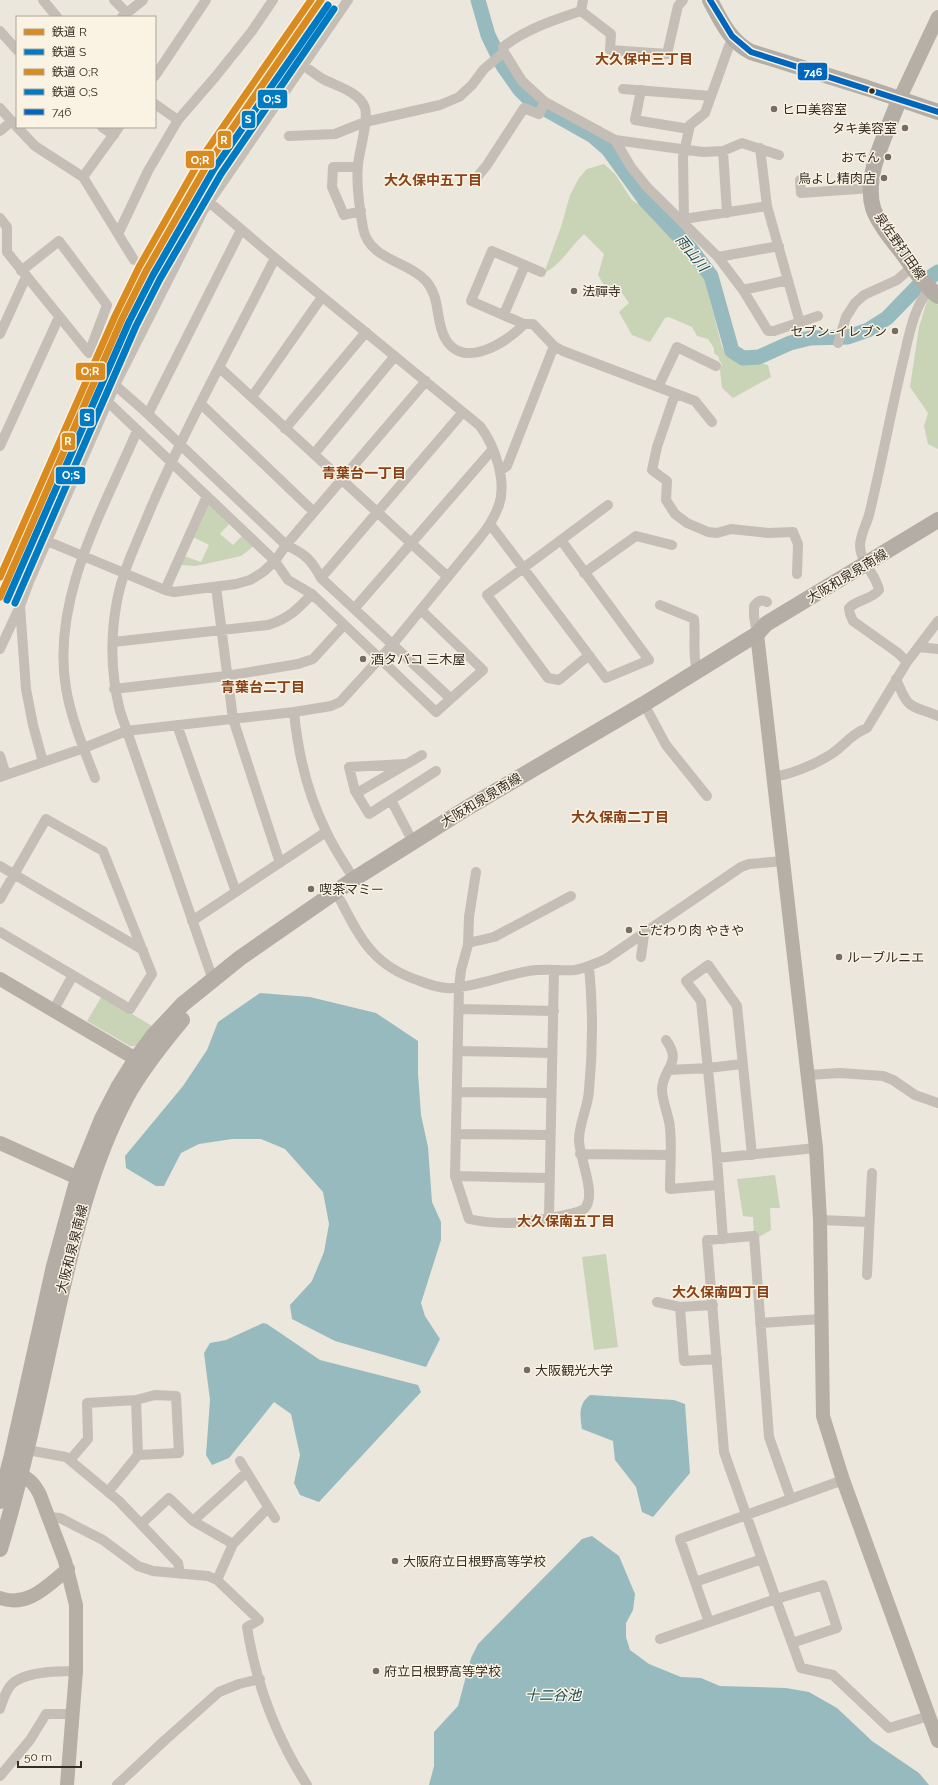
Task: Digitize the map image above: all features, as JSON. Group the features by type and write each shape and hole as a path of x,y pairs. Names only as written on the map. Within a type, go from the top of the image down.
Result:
{"main road":[{"path":"710,0 723,24 734,39 741,47 751,52 938,112"},
{"name":"泉佐野打田線","path":"899,100 872,172 871,188 873,208 882,225 925,282"},
{"name":"大阪和泉泉南線","path":"0,1501 12,1455 54,1266 84,1180 102,1119 136,1059 153,1036 183,1004 240,958 354,879 758,634 768,634 778,630 869,569 938,520"},
{"name":"大阪和泉泉南線","path":"869,569 938,533"},
{"name":"大阪和泉泉南線","path":"0,1549 27,1450 73,1243 84,1180 102,1151 127,1096 157,1050 213,980"}],"street":[{"path":"43,0 56,16"},
{"path":"114,0 124,15 144,0"},
{"path":"118,234 148,171 178,120 234,54 273,0"},
{"path":"0,650 115,385 185,244 209,202 348,0"},
{"path":"580,11 583,0"},
{"path":"580,11 611,34 610,50 667,54 678,6 683,0"},
{"path":"156,74 201,2"},
{"path":"580,11 548,22 513,39 503,47 504,52 522,81 545,102 615,140 703,152 723,151 742,143 760,148 774,155 779,155"},
{"path":"899,100 938,17"},
{"path":"0,31 16,49"},
{"path":"683,220 684,150 690,125 705,112 729,46 734,39"},
{"path":"289,136 335,134 365,122 440,105 458,97 472,85 492,60 504,52"},
{"path":"303,65 357,98 365,108 365,122 357,166 363,230 378,252 416,272 426,281 433,291 441,326 445,338 450,345 458,351 477,353 517,332 524,324"},
{"path":"623,89 711,96"},
{"path":"641,90 635,120 689,130"},
{"path":"472,182 487,165 524,108 539,114 545,102"},
{"path":"156,105 178,120"},
{"path":"0,108 16,125 0,131"},
{"path":"19,128 35,146 83,177 134,260"},
{"path":"83,177 117,131 106,128"},
{"path":"615,140 647,187 683,220 718,257 743,290 768,331 774,331 818,316"},
{"path":"760,148 767,206 800,323"},
{"path":"723,151 727,213"},
{"path":"357,166 332,166 332,187 344,214 361,211"},
{"path":"800,180 801,193 871,188"},
{"path":"0,756 3,776 84,748 126,731 294,712 331,706 340,702 358,685 448,577 490,524 499,504 500,471 488,437 480,426 274,258 209,202"},
{"path":"683,220 767,206"},
{"path":"0,218 7,227 7,252 24,274 59,317 89,352 107,305 59,241 24,274 0,334"},
{"path":"148,414 241,230"},
{"path":"718,257 779,246"},
{"path":"542,272 492,251 471,301 504,314 524,324 533,324 554,346 695,401 712,422"},
{"path":"213,980 126,731 114,689 113,642 117,600 124,573 171,462 220,368 274,258"},
{"path":"504,314 525,265"},
{"path":"743,290 788,280"},
{"path":"838,343 846,317 855,303 864,295 898,280 925,282 895,395 870,512 860,543 860,553 877,582 879,590 875,595 854,603 849,608 853,620 898,653 906,662"},
{"path":"252,397 322,297"},
{"path":"0,446 59,317"},
{"path":"285,429 366,332"},
{"path":"500,471 507,466 554,346"},
{"path":"658,387 677,347 716,366"},
{"path":"314,454 395,356"},
{"path":"220,368 448,577"},
{"path":"47,541 165,590 174,592 216,588 250,580 275,561 286,545 426,381"},
{"path":"115,385 148,414 286,545 302,552 312,562 321,578 450,698"},
{"path":"675,394 657,447 652,470 667,481 666,500 675,514 687,523 708,532 717,533 732,529 768,533 793,532 798,544 797,574"},
{"path":"108,402 275,561 288,580 312,594 436,712 483,670 421,610"},
{"path":"200,404 314,512"},
{"path":"321,578 463,412"},
{"path":"95,778 72,711 66,687 65,638 68,609 75,578 83,556 137,431"},
{"path":"354,609 493,449"},
{"path":"165,590 207,496"},
{"path":"588,656 559,680 548,678 487,596 608,505"},
{"path":"490,524 606,678 649,660 561,540"},
{"path":"584,573 636,536 672,545"},
{"path":"216,588 226,676 233,719 280,863"},
{"path":"113,642 268,625 284,620 296,611 312,594"},
{"path":"767,602 763,600 758,601 754,606 754,616 758,634 816,1148 820,1220 823,1416 843,1480 938,1741"},
{"path":"660,605 694,619 696,635 694,641 694,656 697,671"},
{"path":"20,606 26,689 42,762"},
{"path":"774,777 793,773 810,766 830,755 857,732 867,728 906,662 938,621"},
{"path":"114,689 226,676 298,664 313,659 344,625"},
{"path":"918,647 938,649"},
{"path":"896,679 904,698 912,707 938,716"},
{"path":"644,704 666,745 707,796"},
{"path":"294,712 301,764 309,790 326,832 354,879"},
{"path":"177,725 236,892"},
{"path":"356,792 422,755"},
{"path":"405,764 349,767 356,792 369,814 436,771"},
{"path":"391,800 413,842"},
{"path":"0,899 46,819 103,851 152,974 130,1009 0,932"},
{"path":"192,921 326,832"},
{"path":"336,892 360,937 367,948 379,960 394,971 409,978 432,985 450,988 531,970 576,970 606,960 741,867 748,864 784,861"},
{"path":"0,866 143,950"},
{"path":"476,872 469,917 468,943 461,970 459,987 460,1009 455,1176 469,1219 509,1223 578,1212 585,1208 589,1199 590,1191 580,1154 580,1124 590,1085 592,994 589,966"},
{"path":"468,943 494,938 571,896"},
{"path":"641,957 644,935"},
{"path":"723,1238 717,1158 701,1001 686,981 708,965 737,1006 752,1155"},
{"path":"548,1217 554,970"},
{"path":"53,1011 73,975"},
{"path":"0,979 136,1059"},
{"path":"460,1009 554,1011"},
{"path":"666,1040 672,1048 673,1055 673,1063 663,1083 662,1090 670,1127 670,1189 718,1186"},
{"path":"458,1051 552,1053"},
{"path":"669,1070 708,1068 742,1064"},
{"path":"808,1075 840,1073 883,1076 893,1080 915,1095 938,1103"},
{"path":"458,1092 551,1093"},
{"path":"456,1134 550,1135"},
{"path":"0,1143 84,1180"},
{"path":"717,1158 816,1148"},
{"path":"580,1154 669,1155"},
{"path":"867,1275 872,1173"},
{"path":"455,1176 549,1178"},
{"path":"820,1220 869,1222"},
{"path":"791,1499 769,1436 754,1236 708,1240 724,1452 801,1668 833,1675 889,1728 929,1716"},
{"path":"657,1302 680,1308 713,1305"},
{"path":"680,1308 684,1360 717,1359"},
{"path":"760,1323 821,1319"},
{"path":"70,1460 88,1439 87,1402 136,1400 155,1395 176,1396 179,1453 138,1455"},
{"path":"108,1492 138,1455 136,1400"},
{"path":"27,1450 66,1457 70,1460 108,1492 141,1524 178,1563 180,1574"},
{"path":"240,1461 268,1508 276,1518"},
{"path":"193,1521 247,1472"},
{"path":"21,1475 29,1479 35,1485 49,1517 68,1569 76,1605 76,1671 67,1785"},
{"path":"709,1622 680,1539 843,1480"},
{"path":"141,1524 169,1498 193,1521 234,1544"},
{"path":"217,1580 234,1544 268,1508"},
{"path":"49,1517 60,1518 103,1540 138,1566 153,1571 208,1576 217,1580 259,1620 247,1627 250,1647 267,1707 280,1737 307,1785"},
{"path":"695,1582 762,1559"},
{"path":"0,1598 11,1602 28,1598 41,1591 68,1569"},
{"path":"660,1639 776,1599 823,1585 838,1628 792,1643"},
{"path":"0,1709 11,1684 29,1675 53,1671 76,1671"},
{"path":"117,1785 219,1692 239,1684 260,1679"},
{"path":"0,1776 30,1740 46,1714 73,1714"}],"green space":[{"path":"604,164 615,174 632,200 638,204 641,202 689,255 704,277 722,347 728,355 733,360 738,362 768,365 771,377 733,398 722,388 720,370 722,364 719,357 714,353 714,348 708,339 697,336 692,327 669,317 665,318 650,342 632,335 619,312 629,303 618,290 606,289 598,275 604,254 584,234 560,261 544,273 561,227 570,195 579,178 587,169"},
{"path":"928,298 935,301 938,305 938,449 928,444 924,426 928,413 910,387 919,327"},
{"path":"209,503 230,523 220,534 233,545 243,535 254,546 241,556 196,566 180,565 184,556 201,562 209,545 193,537 207,504"},
{"path":"102,996 152,1026 136,1046 130,1046 87,1021"},
{"path":"775,1175 780,1208 770,1208 771,1230 754,1240 753,1217 743,1216 737,1179"},
{"path":"606,1254 618,1347 594,1350 582,1257"}],"water":[{"path":"260,993 310,997 376,1013 418,1041 418,1073 421,1115 428,1147 432,1202 441,1222 441,1240 421,1303 425,1316 440,1339 426,1367 335,1341 292,1319 290,1305 312,1281 324,1252 329,1224 323,1192 285,1149 261,1139 232,1139 199,1144 181,1153 164,1186 156,1186 126,1168 125,1156 183,1086 207,1050 218,1022"},
{"path":"263,1323 267,1324 320,1360 418,1385 421,1392 319,1502 300,1495 294,1483 300,1455 291,1414 274,1402 229,1458 212,1465 206,1455 210,1400 204,1353 210,1343 226,1340"},
{"path":"590,1395 674,1400 685,1404 690,1473 653,1517 642,1512 636,1487 615,1460 613,1441 582,1429 580,1415 581,1410 583,1402"},
{"name":"十二谷池","path":"592,1536 619,1556 635,1594 633,1610 626,1623 626,1637 630,1650 649,1664 681,1677 701,1678 720,1686 786,1688 809,1692 837,1708 872,1741 919,1773 929,1785 429,1785 434,1766 434,1732 458,1706 471,1658 478,1644 582,1539"}],"waterway":[{"name":"雨山川","path":"478,0 488,35 503,66 520,90 531,101 593,136 608,149 645,200 691,249 711,276 732,351 743,358 759,357 790,343 810,338 848,337 868,330 887,318 920,284 938,272"}],"rail line":[{"name":"O;R","path":"0,577 115,316 139,267 200,160 311,0"},
{"name":"R","path":"0,597 122,319 146,271 207,165 321,0"},
{"name":"S","path":"7,600 129,322 153,275 214,169 328,5"},
{"name":"O;S","path":"15,603 136,326 160,279 221,174 334,9"}],"transit line":[{"name":"746","path":"710,0 732,36 751,52 938,112"}],"place":[{"name":"ヒロ美容室","path":"774,109"},
{"name":"タキ美容室","path":"905,128"},
{"name":"おでん","path":"888,157"},
{"name":"鳥よし精肉店","path":"884,178"},
{"name":"法禪寺","path":"574,291"},
{"name":"セブン-イレブン","path":"895,331"},
{"name":"酒タバコ 三木屋","path":"363,659"},
{"name":"喫茶マミー","path":"311,889"},
{"name":"こだわり肉 やきや","path":"629,930"},
{"name":"ルーブルニエ","path":"839,957"},
{"name":"大阪観光大学","path":"527,1370"},
{"name":"大阪府立日根野高等学校","path":"395,1561"},
{"name":"府立日根野高等学校","path":"376,1671"}],"district":[{"name":"大久保中三丁目","path":"644,59"},
{"name":"大久保中五丁目","path":"433,180"},
{"name":"青葉台一丁目","path":"364,473"},
{"name":"青葉台二丁目","path":"263,687"},
{"name":"大久保南二丁目","path":"620,817"},
{"name":"大久保南五丁目","path":"566,1221"},
{"name":"大久保南四丁目","path":"721,1292"}]}
